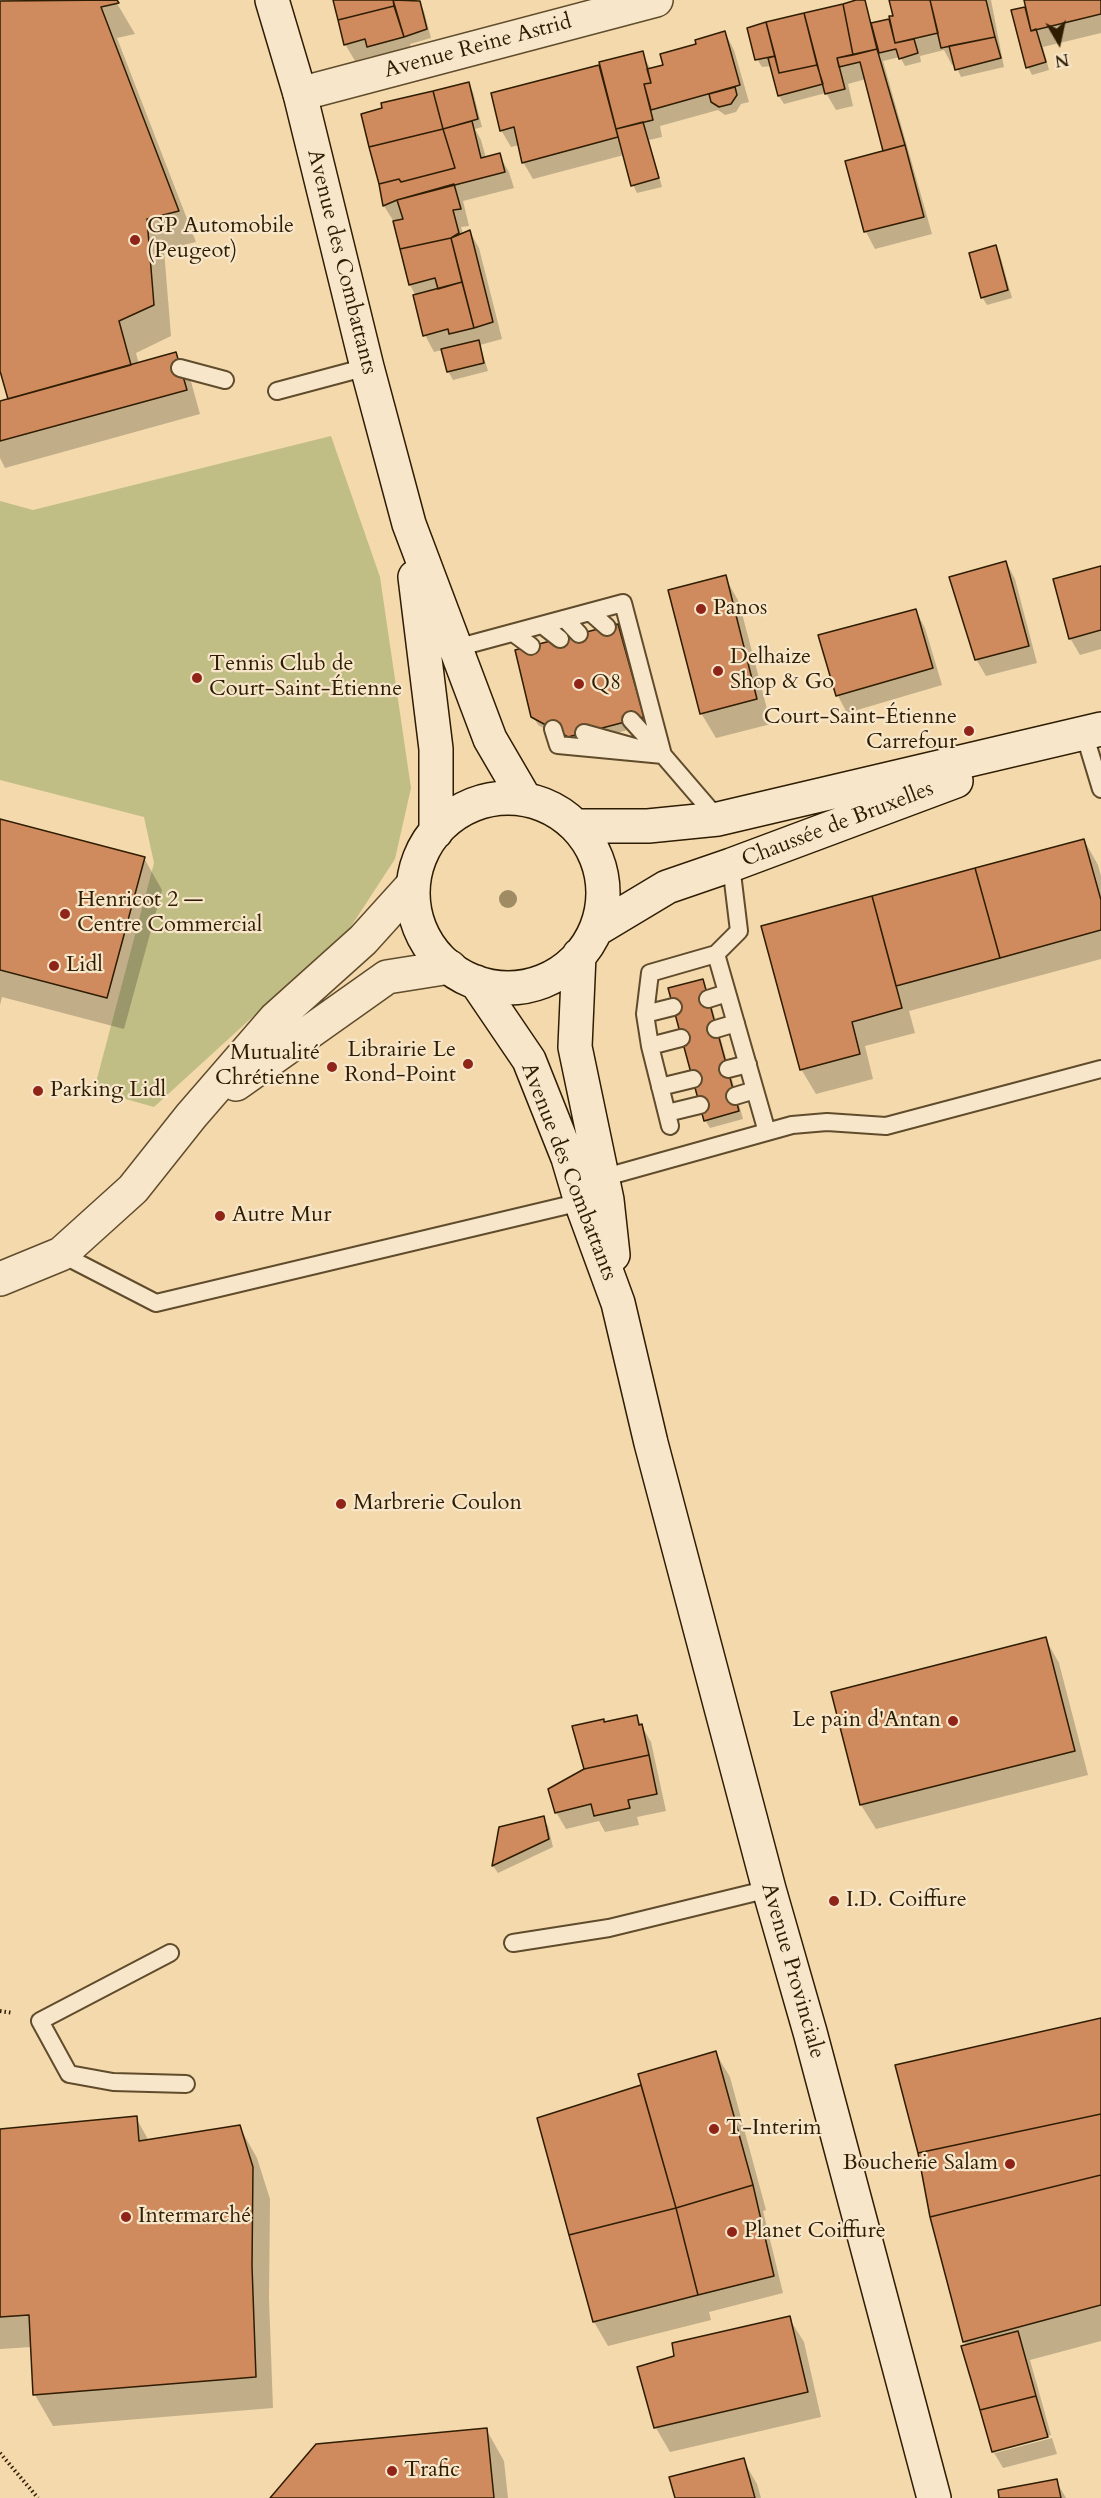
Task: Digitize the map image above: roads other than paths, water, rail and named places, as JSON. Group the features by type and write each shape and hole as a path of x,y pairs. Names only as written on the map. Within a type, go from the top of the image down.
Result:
{"main road":[{"name":"Avenue des Combattants","path":"272,0 300,94 367,367 409,524 490,739 525,799"},
{"name":"Avenue Reine Astrid","path":"300,94 656,0"},
{"name":"Avenue des Combattants","path":"409,524 436,749 436,832"},
{"name":"Chaussée de Bruxelles","path":"577,826 648,826 718,819 1093,731"},
{"name":"Chaussée de Bruxelles","path":"588,942 666,887 730,866 1093,731"},
{"path":"191,1116 387,977 463,975 502,988 532,986 560,974 588,942 605,887 593,847 577,826 556,810 525,799 492,798 466,806 436,832 417,856 410,888 416,921 427,945 463,975"},
{"path":"718,819 730,866"},
{"path":"0,1279 61,1254 133,1190 191,1116 275,1019 363,940 410,888"},
{"name":"Avenue des Combattants","path":"588,942 575,1047 591,1190 651,1443"},
{"name":"Avenue des Combattants","path":"463,975 529,1060 568,1158 591,1190"},
{"name":"Avenue Provinciale","path":"651,1443 934,2498"}],"lane":[{"path":"277,391 367,367"},
{"path":"180,368 225,380"},
{"path":"456,648 623,603 663,755"},
{"path":"590,612 607,627"},
{"path":"566,619 579,634"},
{"path":"542,625 560,639"},
{"path":"513,633 531,646"},
{"path":"631,720 718,819"},
{"path":"603,728 663,755"},
{"path":"553,729 558,745 663,755"},
{"path":"1093,731 1101,789"},
{"path":"584,733 663,755"},
{"path":"700,1105 669,1120 650,1046 645,1014 650,973 716,954 739,931 730,866"},
{"path":"716,954 767,1132"},
{"path":"708,999 728,993"},
{"path":"645,1014 673,1007"},
{"path":"716,1029 736,1023"},
{"path":"650,1046 681,1038"},
{"path":"728,1069 748,1064"},
{"path":"61,1254 156,1303 591,1190 792,1125 827,1122 886,1126 1101,1069"},
{"path":"660,1087 693,1079"},
{"path":"735,1096 755,1090"},
{"path":"513,1943 609,1928 769,1889"},
{"path":"170,1953 40,2020 69,2074 114,2082 186,2084"}],"place":[{"name":"GP Automobile (Peugeot)","path":"135,240"},
{"name":"Panos","path":"701,609"},
{"name":"Delhaize Shop & Go","path":"718,671"},
{"name":"Tennis Club de Court-Saint-Étienne","path":"197,678"},
{"name":"Q8","path":"579,684"},
{"name":"Court-Saint-Étienne Carrefour","path":"969,731"},
{"name":"Henricot 2 — Centre Commercial","path":"65,914"},
{"name":"Lidl","path":"54,966"},
{"name":"Librairie Le Rond-Point","path":"468,1064"},
{"name":"Mutualité Chrétienne","path":"332,1067"},
{"name":"Parking Lidl","path":"38,1091"},
{"name":"Autre Mur","path":"220,1216"},
{"name":"Marbrerie Coulon","path":"341,1504"},
{"name":"Le pain d'Antan","path":"953,1721"},
{"name":"I.D. Coiffure","path":"834,1901"},
{"name":"T-Interim","path":"714,2129"},
{"name":"Boucherie Salam","path":"1010,2164"},
{"name":"Intermarché","path":"126,2217"},
{"name":"Planet Coiffure","path":"732,2232"},
{"name":"Trafic","path":"392,2471"}]}
